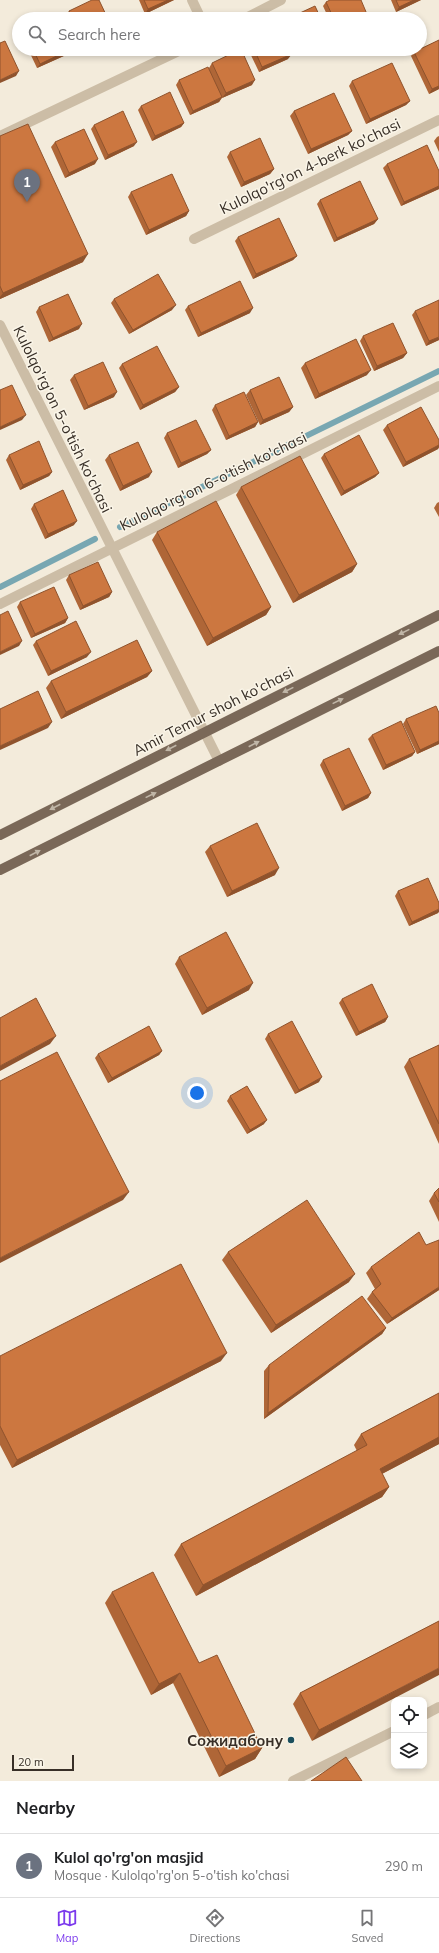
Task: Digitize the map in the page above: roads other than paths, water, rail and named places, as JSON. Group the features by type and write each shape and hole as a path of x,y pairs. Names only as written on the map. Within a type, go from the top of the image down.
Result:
{"main road":[{"name":"Amir Temur shoh ko'chasi","path":"0,835 439,615"},
{"path":"0,870 439,651"}],"street":[{"path":"192,0 198,12"},
{"path":"258,12 281,0"},
{"path":"0,136 168,56"},
{"name":"Kulolqo'rg'on 4-berk ko'chasi","path":"194,239 439,120"},
{"name":"Kulolqo'rg'on 5-o'tish ko'chasi","path":"0,325 219,761"},
{"name":"Kulolqo'rg'on 6-o'tish ko'chasi","path":"0,604 439,386"},
{"path":"427,1713 439,1707"},
{"path":"293,1781 391,1732"}],"waterway":[{"path":"120,527 439,371"},
{"path":"0,587 95,539"}],"place":[{"name":"Kulol qo'rg'on masjid","path":"27,202"},
{"name":"Сожидабону","path":"291,1740"}]}
